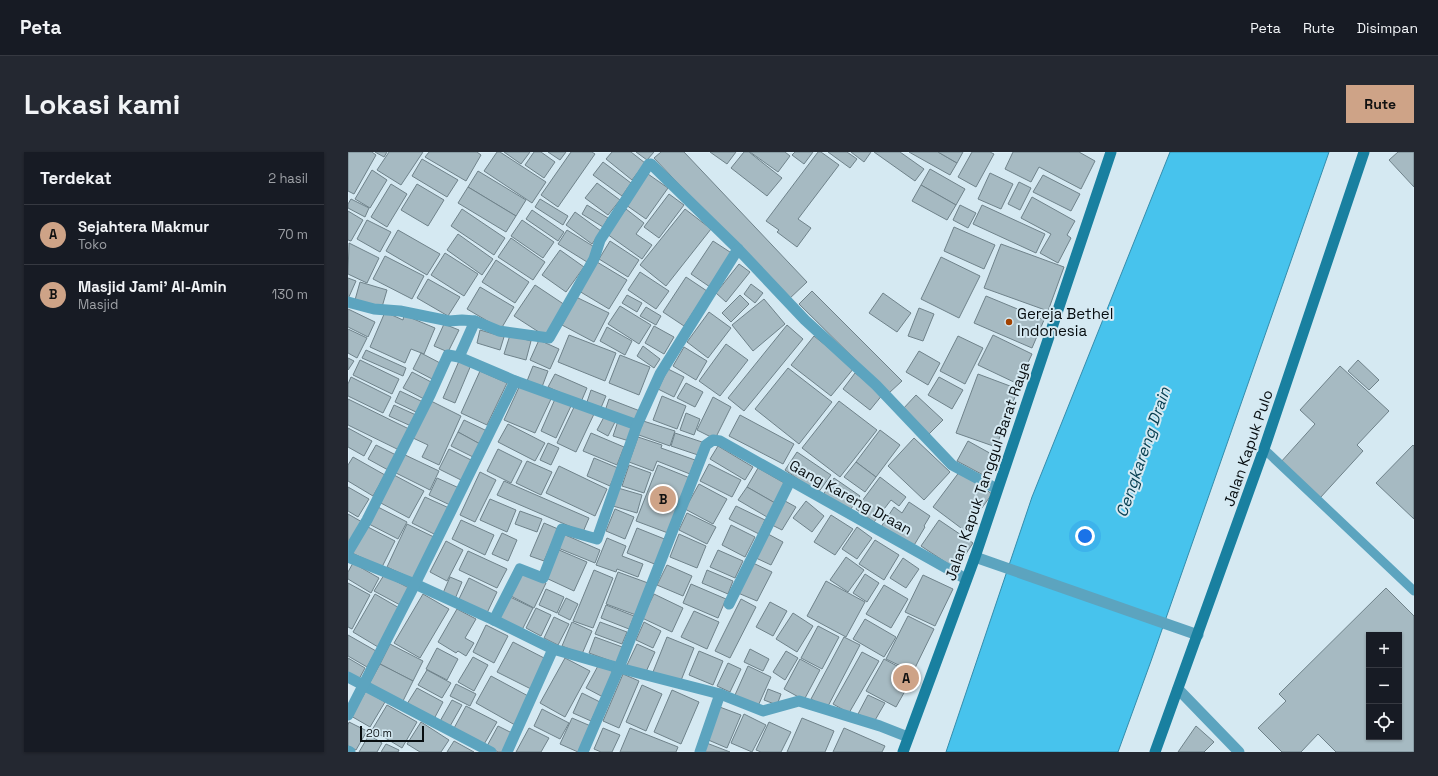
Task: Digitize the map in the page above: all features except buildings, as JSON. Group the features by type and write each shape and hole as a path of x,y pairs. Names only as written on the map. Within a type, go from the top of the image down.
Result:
{"main road":[{"name":"Jalan Kapuk Pulo","path":"1155,752 1264,449 1364,152"},
{"name":"Jalan Kapuk Tanggul Barat Raya","path":"903,752 975,557 1108,153"}],"street":[{"path":"348,302 374,309 400,311 449,321 475,321 500,331 549,338 594,259 600,240 649,164 651,164 738,249 805,320 876,385 952,465 998,489"},
{"path":"494,620 520,569 543,578 562,529 597,539 637,425 660,374 738,249"},
{"path":"459,357 475,321"},
{"path":"348,552 367,520 430,395 448,354 459,357 515,381 637,425"},
{"path":"348,715 415,584 515,381"},
{"name":"Gang Kareng Draan","path":"619,668 706,445 713,440 720,442 966,579"},
{"path":"729,604 790,481"},
{"path":"348,556 415,584 553,649 720,694 764,710 799,701 880,726 908,737"},
{"path":"975,557 1198,635"},
{"path":"507,752 553,649"},
{"path":"583,752 619,668"},
{"path":"348,677 491,752"},
{"path":"1178,689 1239,752"},
{"path":"700,752 720,694"}],"lane":[{"path":"1264,449 1414,591"}],"water":[{"name":"Cengkareng Drain","path":"1170,152 1329,152 1118,752 946,752 1032,497"}],"place":[{"name":"Gereja Bethel Indonesia","path":"1009,322"},
{"name":"Masjid Jami' Al-Amin","path":"663,499"},
{"name":"Sejahtera Makmur","path":"906,678"}]}
